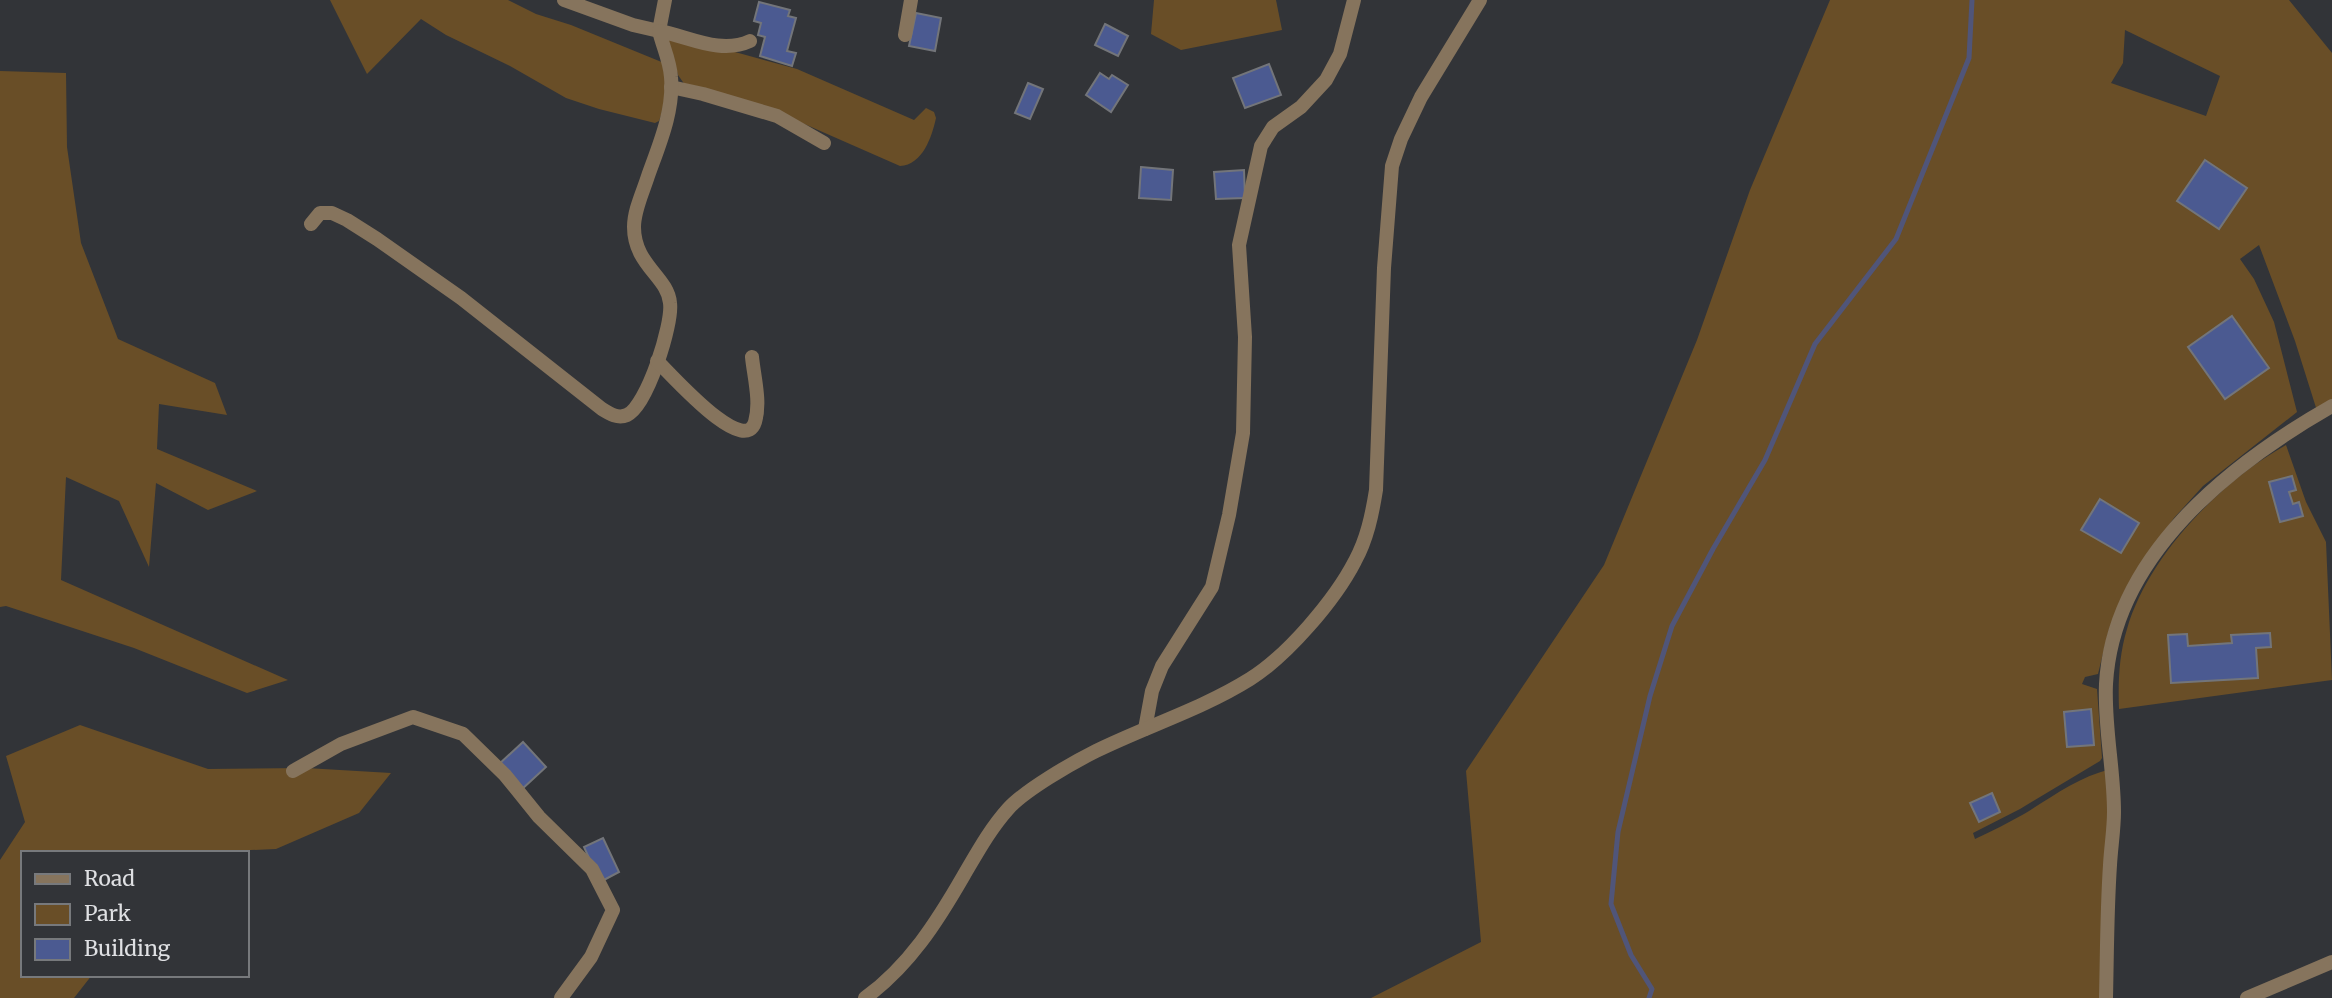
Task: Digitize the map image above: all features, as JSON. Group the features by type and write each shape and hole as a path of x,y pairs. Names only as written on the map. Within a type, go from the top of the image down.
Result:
{"street":[{"path":"564,0 633,25 696,41 723,45 750,41"},
{"path":"311,224 320,214 326,212 338,215 357,226 461,298 612,415 627,415 639,404 657,361 668,321 670,301 666,290 641,256 634,223 668,112 671,87 668,58 659,31 665,0"},
{"path":"905,35 911,0"},
{"path":"1145,729 1153,691 1162,666 1212,587 1229,515 1244,433 1244,337 1239,245 1261,146 1273,127 1301,107 1326,80 1340,54 1354,0"},
{"path":"865,998 889,980 924,941 986,837 1009,807 1076,762 1218,697 1252,678 1285,650 1311,622 1334,596 1356,561 1369,526 1376,491 1384,268 1392,166 1401,139 1421,97 1480,0"},
{"path":"671,87 703,93 777,116 824,143"},
{"path":"657,361 715,416 742,432 748,432 752,429 757,413 752,357"},
{"path":"2106,998 2109,865 2114,811 2106,684 2122,615 2154,557 2188,513 2207,494 2270,445 2332,406"},
{"path":"293,771 341,744 413,717 463,734 505,775 539,817 592,869 612,910 592,957 561,998"},
{"path":"2247,998 2332,962"}],"green space":[{"path":"330,0 508,0 536,14 571,25 664,63 665,92 659,121 655,123 566,98 421,19 367,74"},
{"path":"1154,0 1276,0 1282,30 1181,50 1151,34"},
{"path":"1830,0 2289,0 2332,53 2332,406 2318,414 2295,341 2259,245 2240,259 2254,279 2274,322 2297,412 2203,486 2174,518 2126,588 2109,629 2098,674 2085,677 2082,684 2097,689 2102,758 2100,761 2020,809 1973,833 1975,839 2024,814 2076,782 2111,769 2106,998 1371,998 1481,942 1466,771 1604,565 1697,340 1750,190","holes":["2125,30 2220,76 2206,116 2111,83 2123,63"]},
{"path":"667,38 735,52 797,69 914,120 926,108 934,112 936,118 932,133 915,161 900,166 768,108 685,85 678,75"},
{"path":"0,71 66,73 67,147 81,243 118,339 215,383 227,415 159,404 157,449 257,491 208,510 156,483 149,567 119,501 66,477 61,580 288,680 247,693 134,648 6,606 0,607"},
{"path":"2286,445 2306,502 2326,542 2332,680 2119,709 2120,669 2127,629 2137,602 2169,548 2213,500 2261,460"},
{"path":"80,725 208,769 306,768 391,773 359,813 276,849 21,851 21,977 90,977 74,998 0,998 0,860 25,822 6,756"}],"building":[{"path":"759,2 790,10 788,16 796,18 787,51 796,53 792,66 760,56 765,37 758,35 761,23 754,21"},
{"path":"916,13 941,18 935,51 909,46"},
{"path":"1105,24 1128,36 1118,56 1095,45"},
{"path":"1269,64 1281,95 1245,108 1233,78"},
{"path":"1100,73 1109,79 1112,75 1128,85 1111,112 1086,95"},
{"path":"1028,83 1043,89 1030,119 1015,113"},
{"path":"2205,160 2247,188 2219,229 2177,201"},
{"path":"1141,167 1173,170 1171,200 1139,198"},
{"path":"1244,170 1245,198 1216,199 1214,172"},
{"path":"2232,316 2269,368 2225,399 2188,347"},
{"path":"2292,476 2296,490 2289,492 2293,504 2299,502 2303,516 2280,522 2269,482"},
{"path":"2100,499 2139,523 2121,553 2081,530"},
{"path":"2270,633 2271,647 2256,648 2258,678 2171,683 2168,635 2187,634 2188,646 2232,643 2231,635"},
{"path":"2091,709 2094,745 2067,747 2064,712"},
{"path":"523,742 546,767 521,790 498,765"},
{"path":"1992,793 2000,812 1979,822 1970,803"},
{"path":"603,838 619,872 600,882 584,847"}],"waterway":[{"path":"1649,998 1652,989 1631,955 1611,904 1618,832 1650,696 1672,626 1765,460 1815,344 1896,239 1969,58 1972,0"}]}
